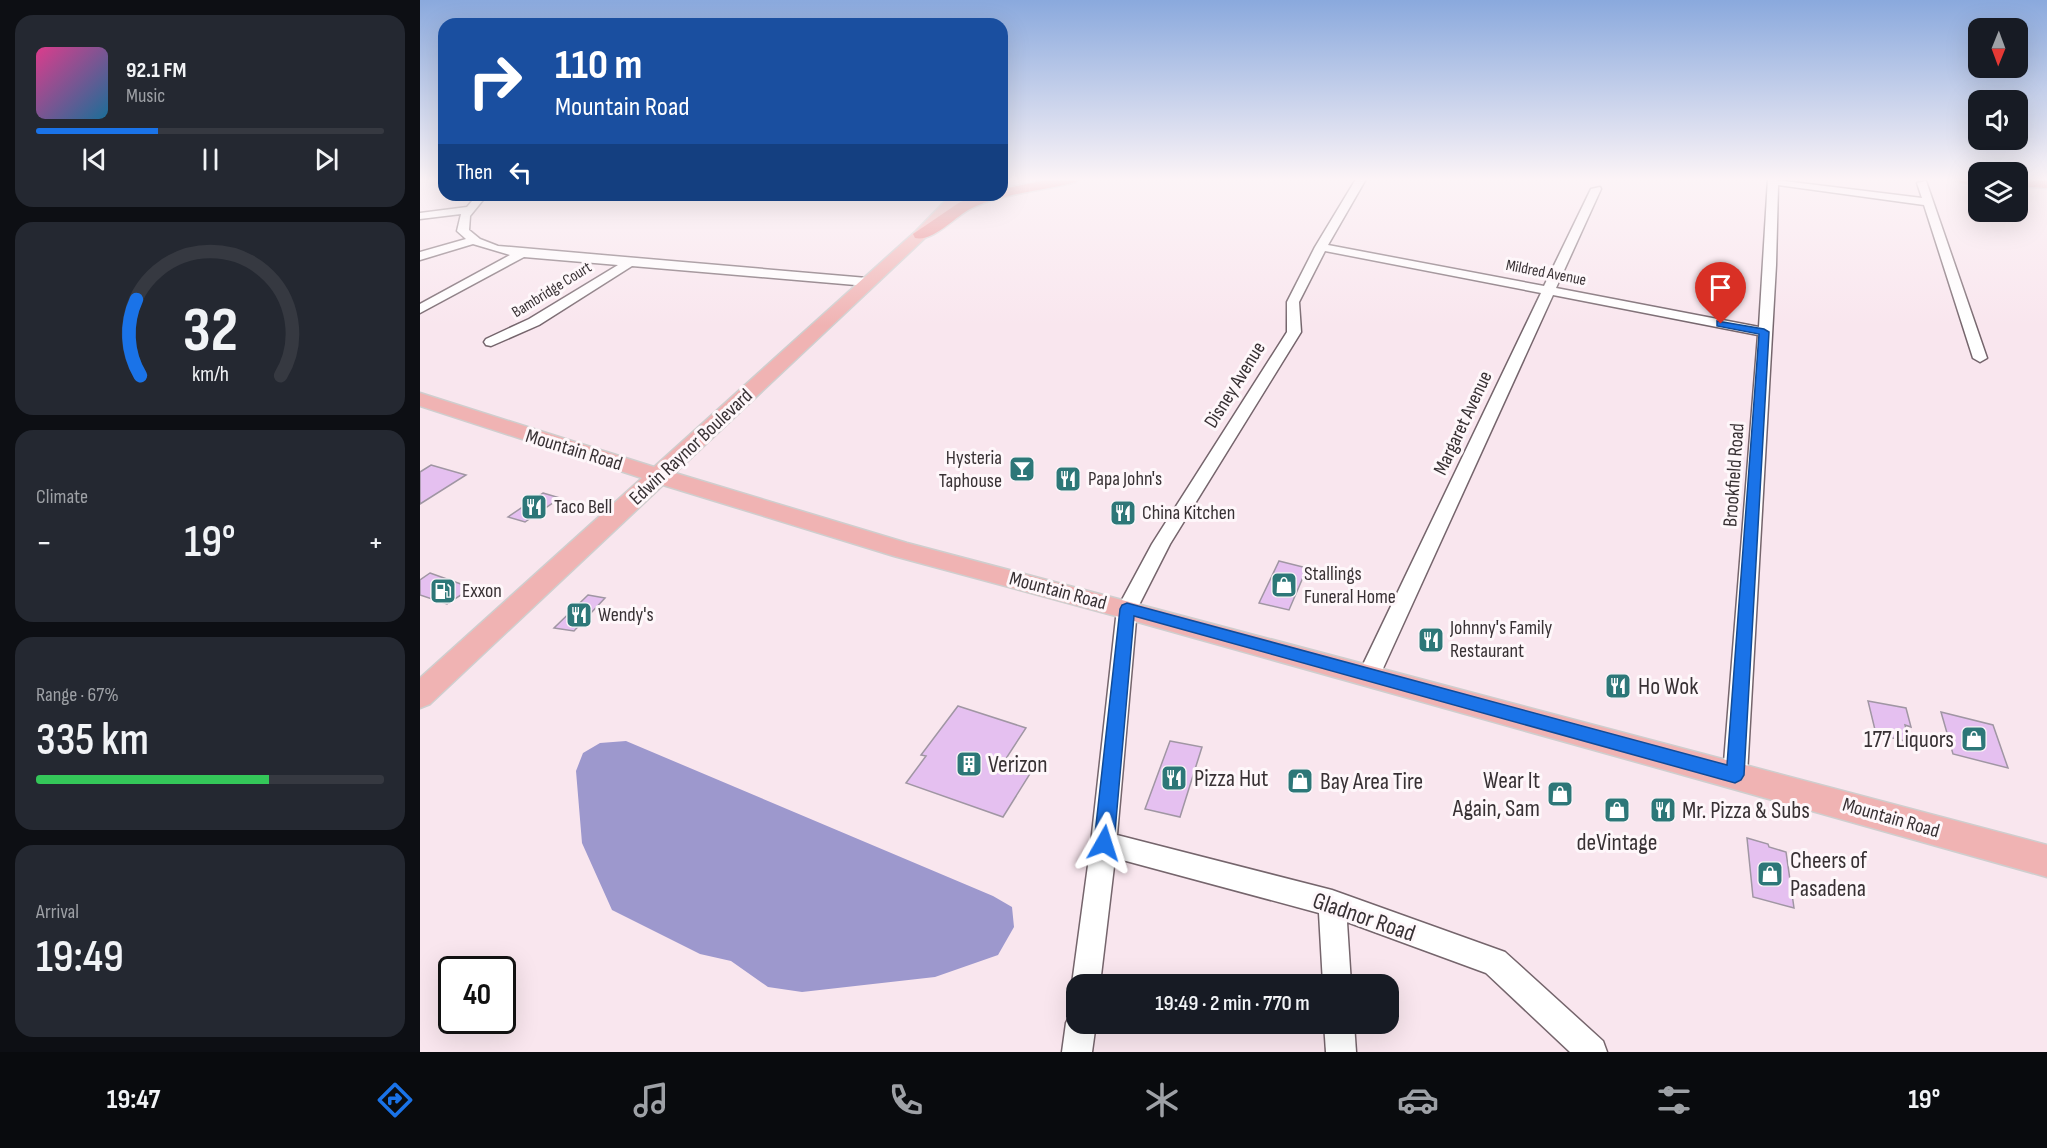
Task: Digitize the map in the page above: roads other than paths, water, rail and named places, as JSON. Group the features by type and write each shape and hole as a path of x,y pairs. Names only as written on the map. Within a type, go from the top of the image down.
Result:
{"highway":[{"path":"921,234 930,228"}],"main road":[{"name":"Edwin Raynor Boulevard","path":"420,696 661,476 927,228"},
{"name":"Mountain Road","path":"420,399 492,424 903,550 1127,609 2047,861"}],"street":[{"path":"462,228 472,241 494,249 522,253 867,282"},
{"name":"Disney Avenue","path":"1127,609 1161,544 1294,332 1293,302 1332,228"},
{"name":"Margaret Avenue","path":"1369,675 1578,228"},
{"name":"Brookfield Road","path":"1735,775 1771,228"},
{"path":"1936,228 1980,358"},
{"path":"420,256 472,241"},
{"name":"Mildred Avenue","path":"1321,247 1764,332"},
{"path":"420,309 522,253"},
{"name":"Bambridge Court","path":"490,342 534,322 630,262"},
{"path":"1087,974 1104,843 1127,609"},
{"name":"Gladnor Road","path":"1104,843 1332,903 1495,962 1592,1052"},
{"path":"1332,903 1336,974"},
{"path":"1077,1052 1079,1034"},
{"path":"1340,1034 1341,1052"}],"place":[{"name":"Hysteria Taphouse","path":"1022,469"},
{"name":"Papa John's","path":"1068,479"},
{"name":"Taco Bell","path":"534,507"},
{"name":"China Kitchen","path":"1123,513"},
{"name":"Stallings Funeral Home","path":"1284,585"},
{"name":"Exxon","path":"443,591"},
{"name":"Wendy's","path":"579,615"},
{"name":"Johnny's Family Restaurant","path":"1431,640"},
{"name":"Ho Wok","path":"1618,686"},
{"name":"177 Liquors","path":"1974,739"},
{"name":"Verizon","path":"969,764"},
{"name":"Pizza Hut","path":"1174,778"},
{"name":"Bay Area Tire","path":"1300,781"},
{"name":"Wear It Again, Sam","path":"1560,794"},
{"name":"deVintage","path":"1617,810"},
{"name":"Mr. Pizza & Subs","path":"1663,810"},
{"name":"Cheers of Pasadena","path":"1770,874"}]}
